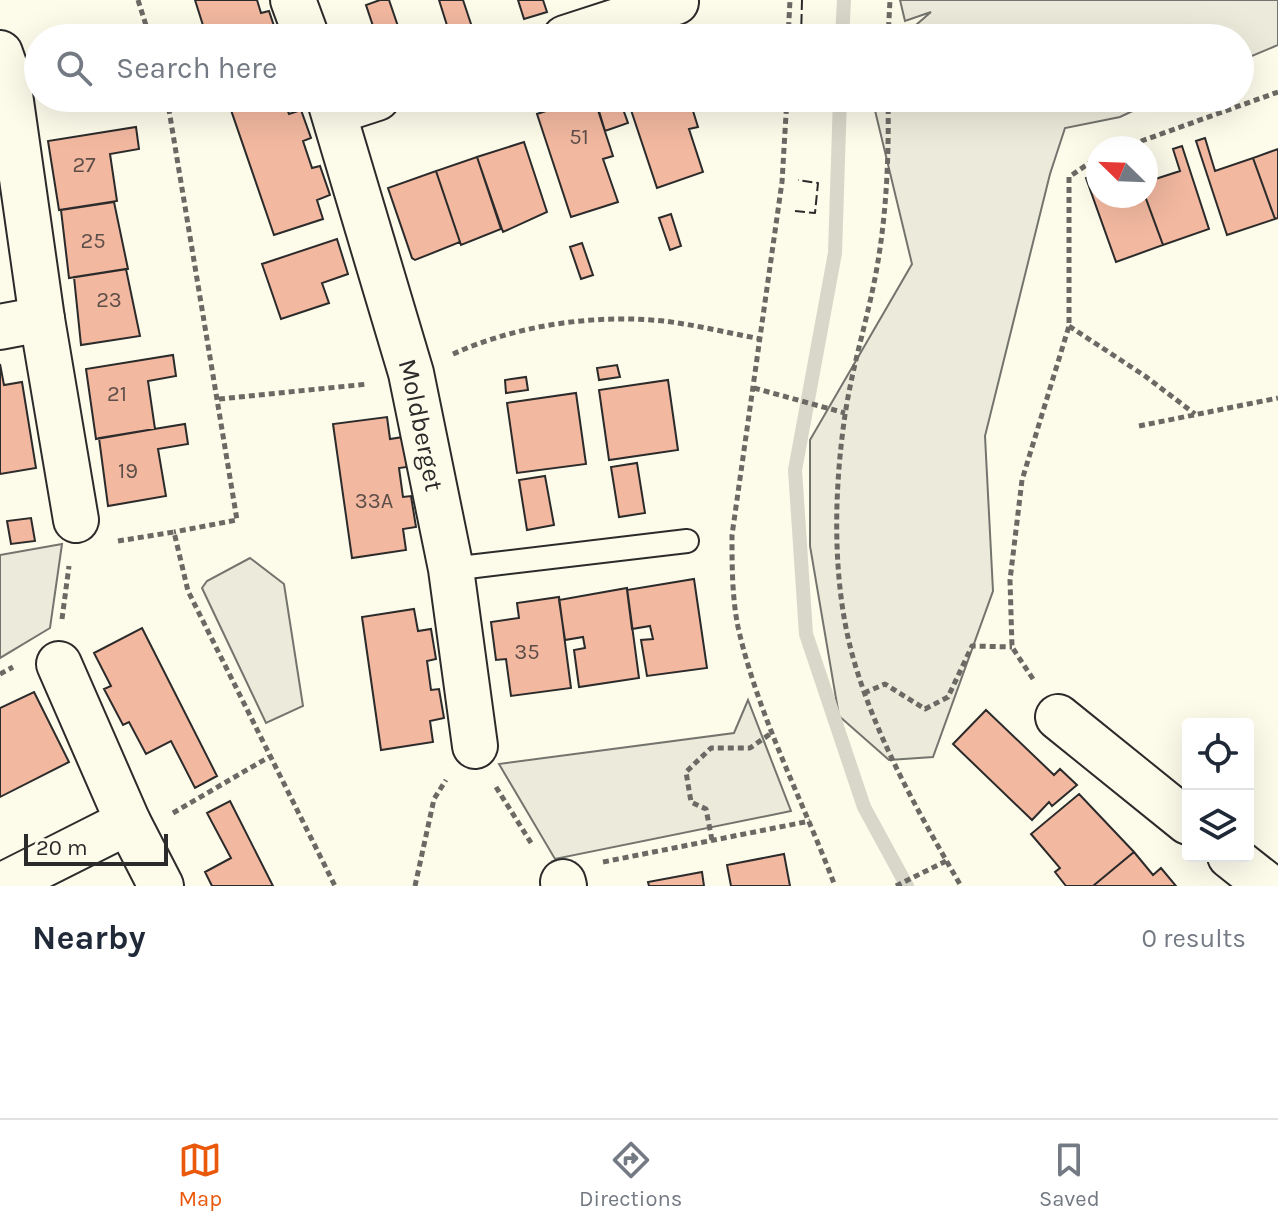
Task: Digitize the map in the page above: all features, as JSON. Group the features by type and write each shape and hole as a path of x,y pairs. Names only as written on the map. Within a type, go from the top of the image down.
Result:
{"street":[{"path":"293,0 302,24"},
{"path":"608,24 676,2"},
{"path":"0,53 7,73 21,323 86,540"},
{"name":"Moldberget","path":"333,112 411,373 451,569 471,768"},
{"path":"48,650 161,886"},
{"path":"1058,717 1182,817"},
{"path":"1,886 132,829"},
{"path":"1238,862 1268,886"}],"lane":[{"path":"451,569 687,541"}],"path":[{"path":"138,0 146,24"},
{"path":"789,24 790,0"},
{"path":"889,24 890,0"},
{"path":"1254,101 1278,92"},
{"path":"0,674 48,650 86,540 174,532 237,520 169,112"},
{"path":"786,112 782,182 732,535 732,583 738,628 773,732 835,886"},
{"path":"887,112 879,255 845,413 837,480 842,591 851,648 864,693 894,762 961,886"},
{"path":"1155,136 1222,112"},
{"path":"1058,717 1012,647 1010,580 1022,480 1069,326 1069,177 1086,165"},
{"path":"219,399 360,385 411,373 507,332 574,324 655,320 761,339"},
{"path":"1069,326 1145,376 1195,414"},
{"path":"754,388 845,413"},
{"path":"1139,426 1278,398"},
{"path":"174,532 188,591 335,886"},
{"path":"864,693 885,684 925,709 948,697 972,646 1012,647"},
{"path":"712,840 706,809 691,802 686,772 711,748 750,748 773,732"},
{"path":"132,829 269,757"},
{"path":"415,886 434,799 471,768 564,871 810,821"},
{"path":"896,886 946,861"}],"shaded area":[{"path":"900,0 1278,0 1278,45 1254,55 1254,24 917,24 931,12 905,21"},
{"path":"875,112 1131,112 1065,128 1050,174 985,436 993,591 933,757 889,760 839,716 810,546 810,440 912,264"},
{"path":"62,544 50,628 0,658 0,555"},
{"path":"250,558 284,584 303,706 266,723 202,588 207,581"},
{"path":"748,700 791,811 555,859 499,764 734,733"}],"building":[{"path":"195,0 257,0 261,13 269,11 273,24 203,24"},
{"path":"389,0 397,24 372,24 366,5"},
{"path":"439,0 463,0 471,24 447,24"},
{"path":"518,0 543,0 547,12 524,19"},
{"path":"232,112 302,112 311,138 303,141 312,168 320,166 330,195 317,200 323,219 274,235"},
{"path":"599,112 613,156 603,159 618,202 571,217 537,114"},
{"path":"599,112 624,112 628,123 605,131"},
{"path":"632,112 693,112 698,127 689,129 703,172 657,188"},
{"path":"136,127 139,149 110,154 117,201 59,210 48,141"},
{"path":"1205,138 1215,171 1253,158 1275,219 1227,235 1196,141"},
{"path":"524,142 547,212 503,232 477,157"},
{"path":"1182,146 1209,229 1163,245 1149,208 1158,208 1158,178 1180,171 1173,149"},
{"path":"1278,149 1278,218 1275,219 1253,158"},
{"path":"477,157 501,229 461,245 436,171"},
{"path":"436,171 460,242 415,260 388,188"},
{"path":"114,202 128,269 69,278 61,210"},
{"path":"1097,208 1149,208 1163,245 1116,262"},
{"path":"671,214 681,246 670,250 659,218"},
{"path":"337,239 348,274 322,283 329,303 281,319 262,264"},
{"path":"582,243 593,275 581,279 570,247"},
{"path":"126,269 140,336 81,345 74,277"},
{"path":"173,355 176,376 148,381 155,429 96,439 86,369"},
{"path":"0,364 4,385 22,382 36,468 0,474"},
{"path":"617,365 620,377 599,380 597,368"},
{"path":"526,377 528,390 506,393 505,380"},
{"path":"668,380 678,450 609,460 599,390"},
{"path":"576,393 586,464 517,473 507,403"},
{"path":"387,417 390,439 403,437 407,467 399,468 403,497 411,496 416,527 403,529 406,550 352,558 333,424"},
{"path":"185,424 188,444 158,449 166,496 108,506 99,438"},
{"path":"637,463 645,513 619,517 611,467"},
{"path":"545,476 554,525 527,530 519,480"},
{"path":"31,518 35,541 11,544 7,521"},
{"path":"694,579 707,668 647,676 641,640 653,639 650,626 632,629 627,590"},
{"path":"627,588 639,678 579,687 574,650 585,648 583,637 565,640 559,600"},
{"path":"559,597 571,688 511,696 506,659 496,660 491,622 519,618 517,603"},
{"path":"414,609 418,631 431,629 436,659 427,661 431,690 439,689 444,718 430,721 433,742 381,750 362,617"},
{"path":"142,628 217,776 195,788 171,741 146,754 129,722 123,725 104,689 111,686 94,653"},
{"path":"34,692 69,762 0,797 0,708"},
{"path":"986,710 1054,775 1060,769 1077,785 1052,806 1049,802 1032,820 953,744"},
{"path":"1079,794 1134,852 1093,886 1066,886 1055,872 1060,868 1031,834"},
{"path":"230,801 273,886 212,886 205,872 231,858 207,813"},
{"path":"1134,852 1153,875 1161,868 1176,886 1093,886"},
{"path":"784,854 790,886 731,886 727,865"},
{"path":"702,872 704,886 649,886 648,882"}],"waterway":[{"path":"843,24 844,0"},
{"path":"840,112 835,253 795,470 806,634 864,807 907,886"}],"fence":[{"path":"801,24 802,0"},
{"path":"795,211 815,213 818,183 798,180"}]}
